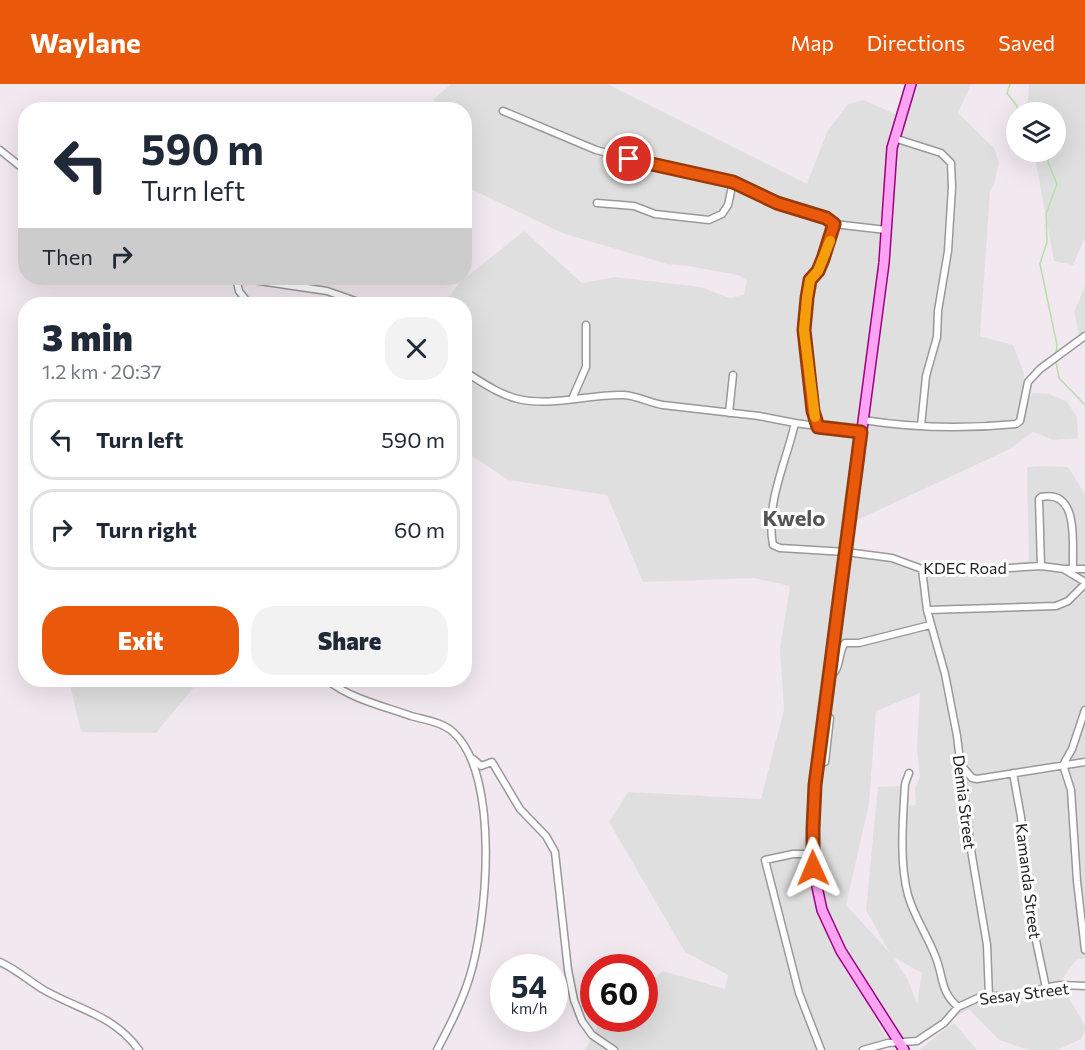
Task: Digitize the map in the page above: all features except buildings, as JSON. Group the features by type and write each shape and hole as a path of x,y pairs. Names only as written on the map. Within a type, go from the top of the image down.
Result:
{"main road":[{"path":"903,1044 841,951 828,924 815,882 813,854 815,785 884,263 894,138 911,84"}],"street":[{"path":"503,111 596,150 733,182 777,203 826,218 834,224 886,230"},
{"path":"894,138 941,153 951,163 952,187 948,251 938,311 937,337 926,376 921,426"},
{"path":"0,150 18,165"},
{"path":"597,204 634,206 655,214 710,220 722,214 728,205 733,182"},
{"path":"818,427 813,411 804,330 810,280 818,271 834,224"},
{"path":"286,285 327,291 344,297"},
{"path":"572,399 586,367 586,325"},
{"path":"863,420 921,426 974,427 1016,424 1020,421 1028,382 1040,369 1085,336"},
{"path":"729,413 733,375"},
{"path":"472,376 500,393 520,399 538,401 624,395 644,398 652,403 663,405 861,432"},
{"name":"KDEC Road","path":"795,423 775,494 770,532 772,545 780,548 846,552 892,558 922,569 975,570 1041,566 1085,569"},
{"path":"1041,566 1039,500 1041,497 1050,496 1063,500 1069,508 1072,524 1073,569"},
{"name":"Demia Street","path":"922,569 930,625 952,707 971,850 987,945 989,997"},
{"path":"927,610 1056,606 1068,600 1085,583 1064,569"},
{"path":"831,674 834,674 837,669 840,650 845,643 859,643 930,625"},
{"path":"337,687 364,700 451,730 472,759 481,766 492,762 520,809 546,836 555,852 570,986 574,1000 582,1021 592,1035 614,1050"},
{"path":"1085,710 1084,719 1063,765 1071,790 1076,874 1085,950"},
{"path":"825,713 830,718 831,725 825,762"},
{"path":"436,1050 459,1008 469,978 480,927 486,828 479,783 472,759"},
{"path":"960,764 975,779 1085,762"},
{"path":"909,772 904,797 902,865 906,886 913,910 935,956 946,996 958,1007"},
{"name":"Kamanda Street","path":"1013,773 1021,817 1030,912 1046,988"},
{"path":"813,854 793,854 765,860 798,993 821,1050"},
{"path":"0,963 11,967 47,992 89,1010 116,1026 126,1033 139,1050"},
{"name":"Sesay Street","path":"863,1050 881,1045 917,1041 944,1023 958,1007 974,999 1029,994 1061,985 1085,986"}],"shaded area":[{"path":"451,84 607,84 807,184 827,132 848,104 864,100 899,116 811,807 811,876 829,933 888,1041 863,1050 585,1050 595,1032 658,1032 658,975 663,971 725,989 728,975 685,952 609,822 628,792 761,799 784,710 780,649 790,586 754,578 643,582 607,495 508,480 472,456 472,297 448,297 458,285 472,285 472,272 524,231 582,283 615,277 700,287 730,298 744,295 747,281 739,275 667,264 562,233 472,189 472,102 435,102 434,99"},
{"path":"916,84 971,84 958,113 994,148 999,163 990,191 980,336 1013,345 1024,373 1023,404 1033,393 1049,394 1066,401 1077,417 1078,438 1054,440 1033,432 1010,449 855,521 897,141"},
{"path":"1029,84 1085,84 1085,237 1073,265 1054,261 1036,162 1066,162 1066,102 1028,102"},
{"path":"1085,287 1085,344 1079,333 1074,312"},
{"path":"1027,467 1068,467 1085,494 1085,958 1076,960 1060,982 1085,1026 1085,1030 1081,1039 1057,1050 1030,1050 999,1040 969,1009 923,1035 904,1041 869,998 835,934 817,875 817,785 849,554 892,559 922,570 969,570 1029,561","holes":["920,693 917,748 920,777 915,789 916,805 908,806 903,786 878,787 866,910 890,953 846,905 869,804 876,711","893,957 922,973 917,1004 908,980"]},
{"path":"71,687 194,687 156,733 81,732"},
{"path":"954,1023 977,1050 920,1050 936,1036"}],"waterway":[{"path":"1010,84 1007,93 1014,102"},
{"path":"1048,162 1057,184 1046,214 1047,242 1040,264 1057,345 1056,354"},
{"path":"1056,362 1059,378 1085,405"}],"slow traffic":[{"path":"815,417 804,330 810,280 818,271 830,241"}],"district":[{"name":"Kwelo","path":"794,517"}],"route":[{"path":"629,159 718,177 762,194 777,203 826,218 834,224 818,271 810,280 807,298 804,330 813,411 818,427 861,432 815,785 813,868"}]}
